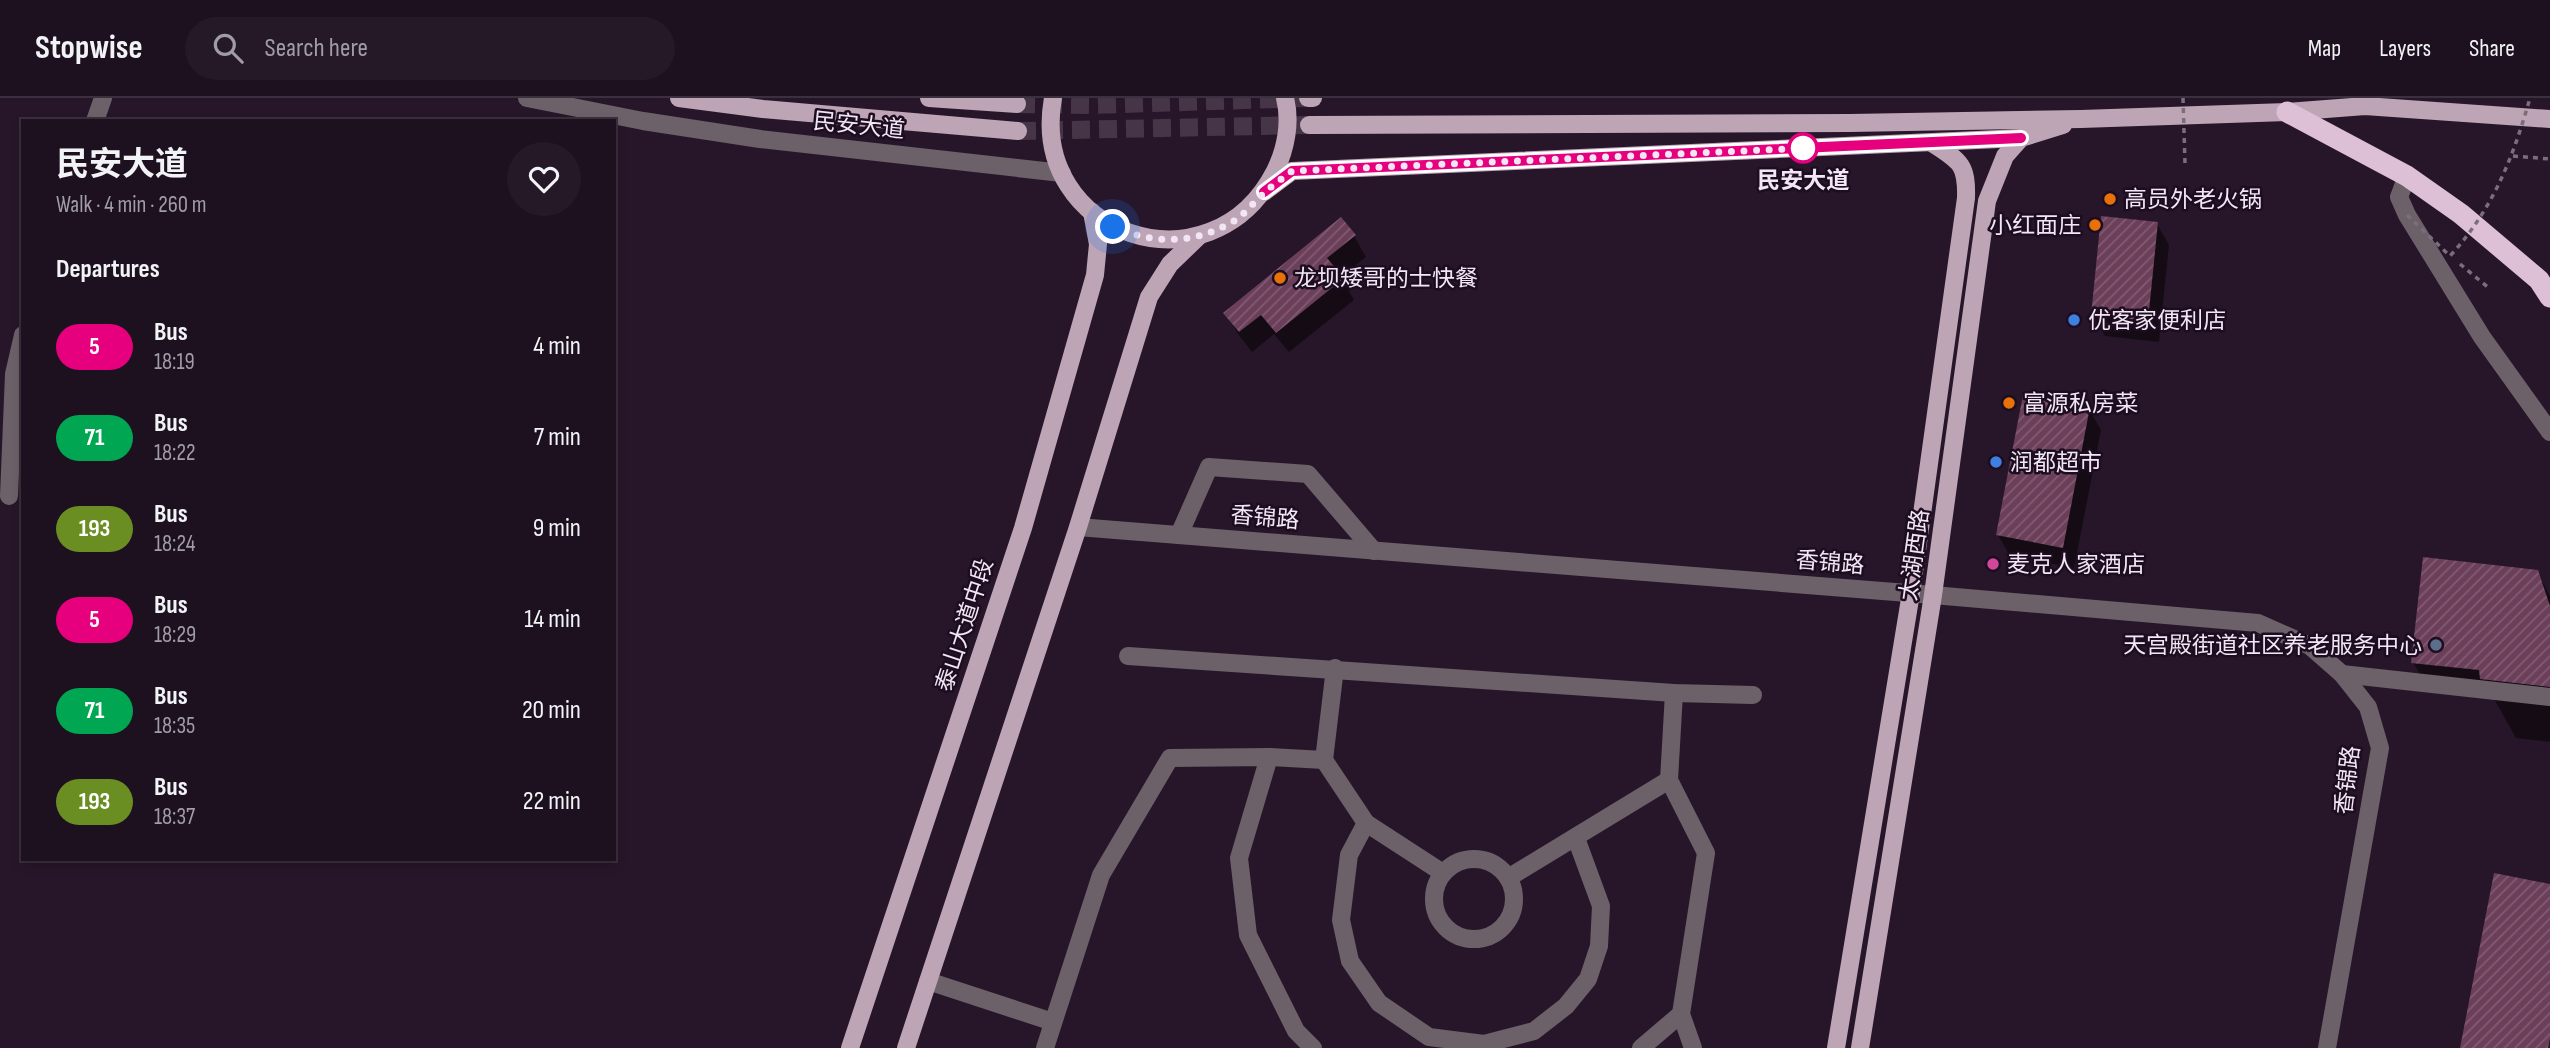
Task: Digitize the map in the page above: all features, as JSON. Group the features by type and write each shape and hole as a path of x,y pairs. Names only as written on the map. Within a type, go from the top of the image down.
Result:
{"highway":[{"path":"2287,112 2407,176 2461,215 2546,289"}],"main road":[{"name":"民安大道","path":"680,98 762,109 1018,131"},
{"name":"民安大道","path":"929,98 1017,104"},
{"path":"1053,98 1050,125 1054,150 1062,173 1075,195 1113,227 1135,236 1159,240 1199,236 1235,220 1264,192 1292,171 2021,138 2081,119"},
{"path":"1264,192 1283,157 1287,131 1285,98"},
{"path":"1309,125 1850,123 2081,119 2287,112 2365,106 2550,119"},
{"name":"太湖西路","path":"1860,1048 1933,595 1987,201 2005,156 2021,138"},
{"name":"太湖西路","path":"1836,1048 1911,593 1966,198 1967,176 1954,157 1932,143"},
{"name":"泰山大道中段","path":"850,1048 1023,528 1095,275 1098,244 1092,212"},
{"path":"906,1048 1078,527 1149,297 1170,264 1199,236"}],"street":[{"path":"96,119 103,98"},
{"name":"民安大道","path":"527,98 643,121 760,139 1062,173"},
{"path":"2407,176 2399,197 2407,215 2482,337 2550,432"},
{"path":"9,496 5,462 14,374 21,344"},
{"path":"1179,535 1209,467 1308,474 1374,551"},
{"name":"香锦路","path":"1078,527 1911,593 2258,624 2310,646 2342,674 2368,707 2380,748 2327,1048"},
{"path":"1128,656 1674,693 1753,695"},
{"path":"1335,668 1324,760 1366,822 1443,873"},
{"path":"2342,674 2550,697"},
{"path":"1674,693 1669,780 1706,853 1681,1014 1693,1048"},
{"path":"1045,1048 1101,875 1170,758 1269,757 1324,760"},
{"path":"1269,757 1239,858 1248,935 1296,1031 1313,1048"},
{"path":"1508,878 1669,780"},
{"path":"1366,822 1349,855 1341,920 1350,961 1379,1003 1429,1037 1484,1044 1534,1031 1566,1006 1588,979 1599,946 1601,906 1576,838"},
{"path":"1477,858 1500,868 1508,878 1514,901 1504,924 1495,932 1472,939 1449,930 1435,909 1434,897 1443,873 1452,865 1477,858"},
{"path":"928,981 1053,1022"},
{"path":"1641,1048 1681,1014"}],"path":[{"path":"2183,98 2185,163"},
{"path":"2450,257 2492,200 2513,156 2530,98"},
{"path":"2513,156 2550,159"},
{"path":"2407,215 2450,257 2490,289"}],"building":[{"path":"2101,216 2158,222 2148,321 2091,316"},
{"path":"1341,217 1356,235 1327,258 1344,278 1276,333 1261,315 1239,332 1223,313"},
{"path":"2023,395 2090,407 2063,548 1996,535"},
{"path":"2423,557 2538,570 2550,606 2550,687 2480,679 2479,670 2411,663"},
{"path":"2494,873 2550,884 2548,1048 2460,1048"}],"tunnel":[{"path":"1017,104 1091,105 1308,98"},
{"path":"1018,131 1309,125"}],"bus line":[{"name":"5","path":"1264,192 1292,171 2021,138"}],"place":[{"name":"民安大道","path":"1803,148"},
{"name":"高员外老火锅","path":"2110,199"},
{"name":"小红面庄","path":"2095,225"},
{"name":"龙坝矮哥的士快餐","path":"1280,278"},
{"name":"优客家便利店","path":"2074,320"},
{"name":"富源私房菜","path":"2009,403"},
{"name":"润都超市","path":"1996,462"},
{"name":"麦克人家酒店","path":"1993,564"},
{"name":"天宫殿街道社区养老服务中心","path":"2436,645"}],"route":[{"path":"1113,227 1135,236 1159,240 1199,236 1235,220 1264,192 1292,171 1810,148 1803,148"}]}
